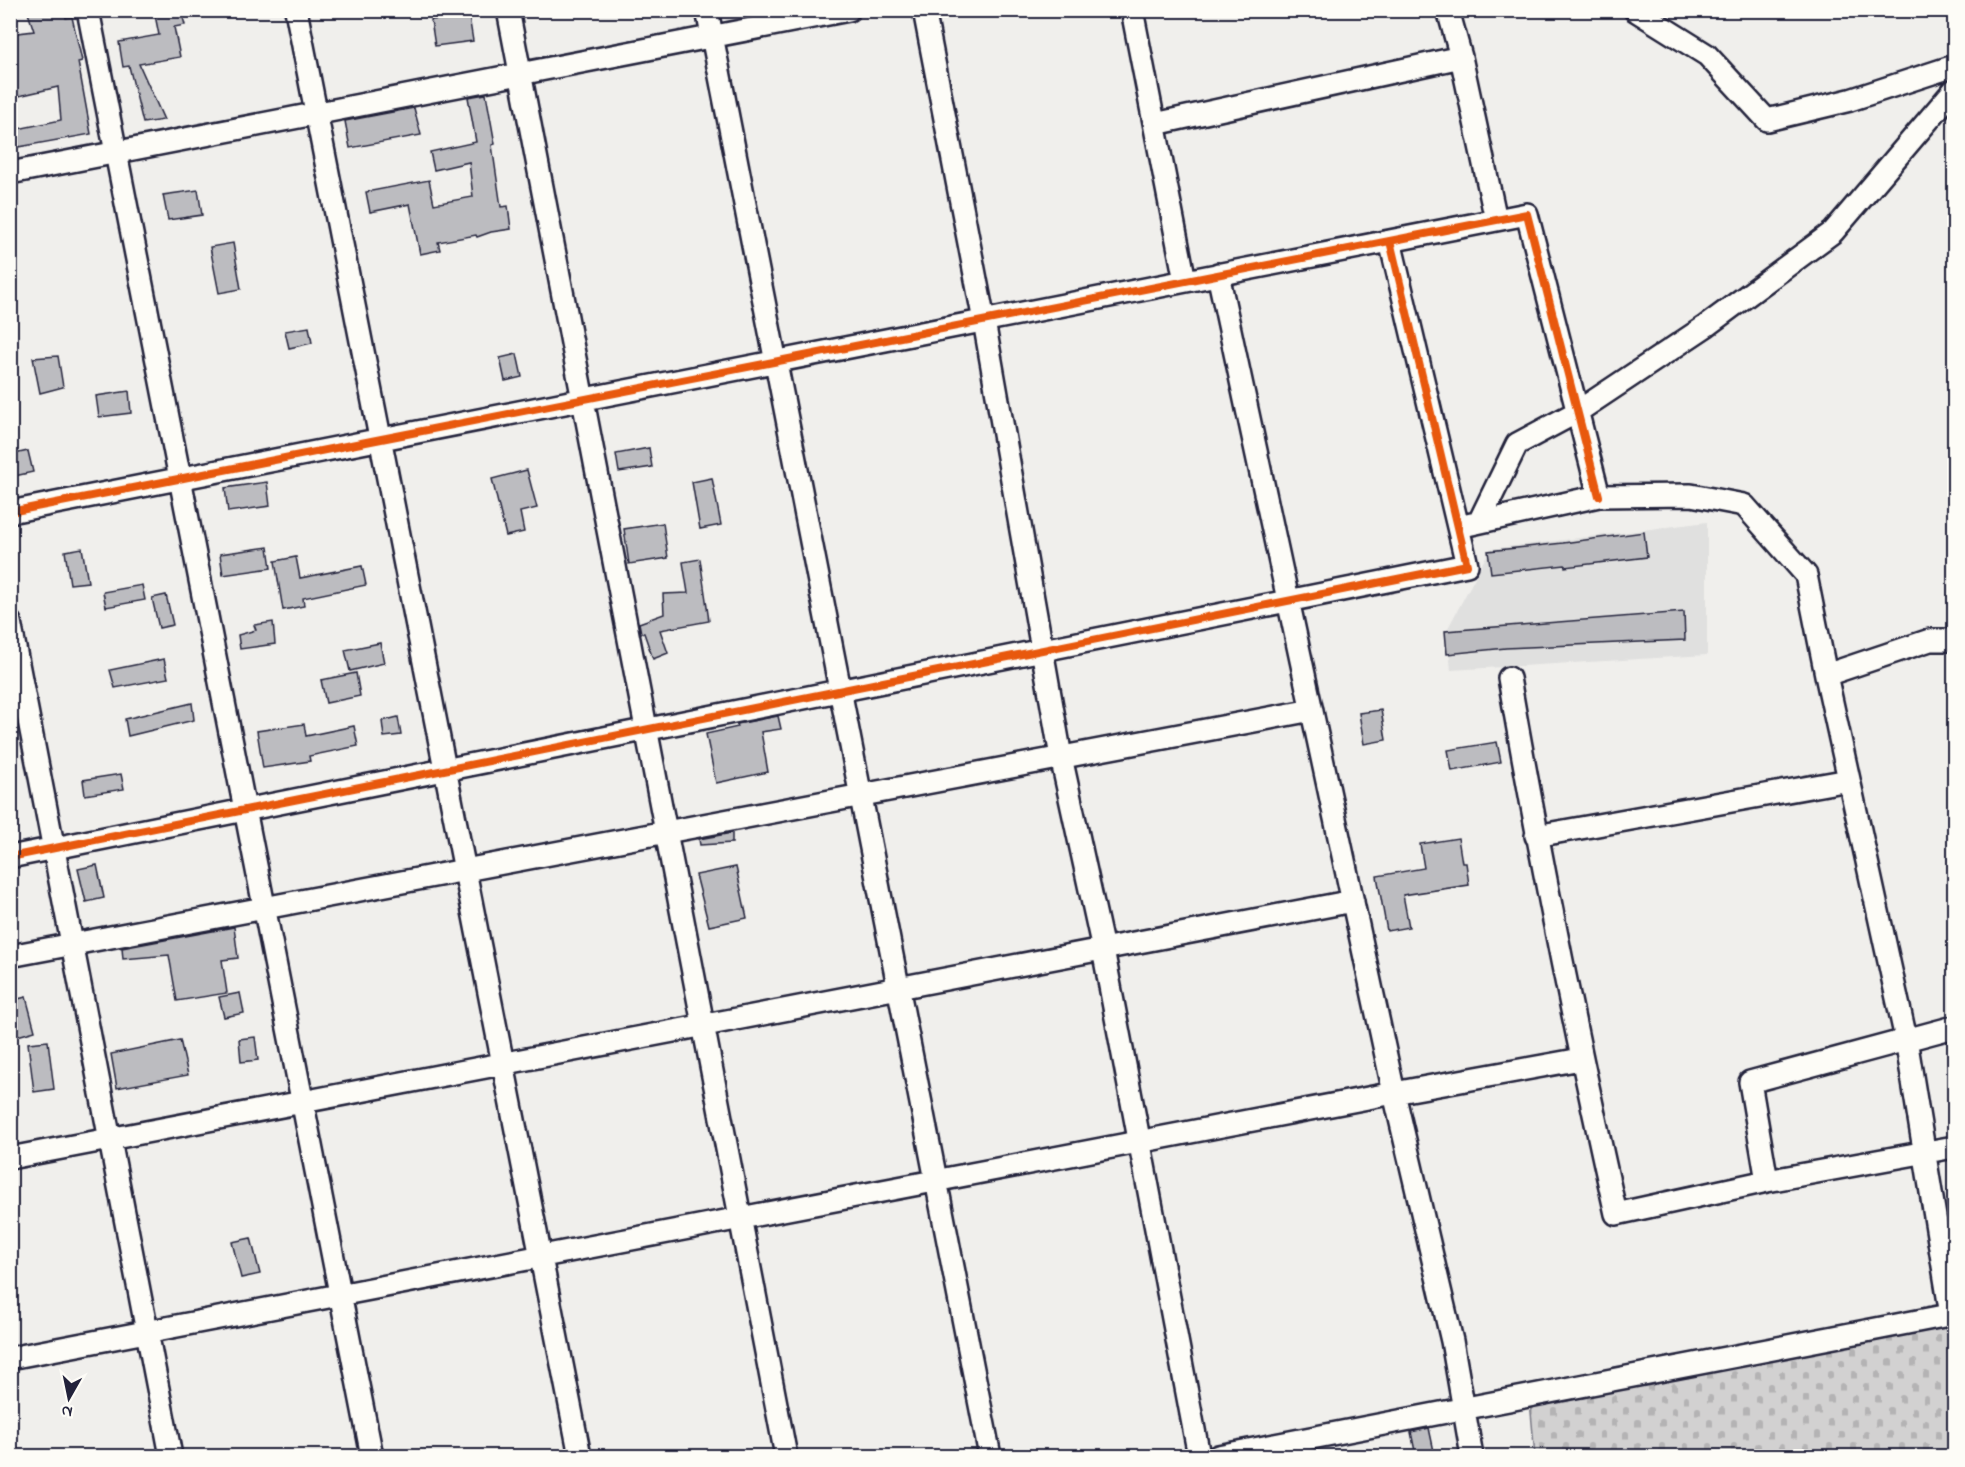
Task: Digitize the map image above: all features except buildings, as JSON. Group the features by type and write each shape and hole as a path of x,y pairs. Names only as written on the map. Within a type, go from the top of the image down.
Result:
{"street":[{"path":"88,10 372,1456"},
{"path":"296,10 580,1456"},
{"path":"508,10 786,1456"},
{"path":"707,10 990,1456"},
{"path":"10,173 849,10"},
{"path":"924,10 984,321 1061,757 1103,949 1199,1456"},
{"path":"1132,10 1185,281"},
{"path":"1448,10 1461,57 1496,220"},
{"path":"1635,10 1707,55 1767,120 1850,100 1954,66"},
{"path":"1155,124 1461,57"},
{"path":"1468,524 1517,444 1577,412 1706,326 1833,232 1954,90"},
{"path":"10,512 1527,214 1599,496"},
{"path":"10,857 1467,566 1468,524 1390,241"},
{"path":"1218,274 1394,1093 1452,1341 1472,1456"},
{"path":"1218,1456 1953,1314 1906,1039 1806,575 1744,505 1691,495 1599,496 1468,524"},
{"path":"10,622 171,1456"},
{"path":"1826,675 1930,640 1954,640"},
{"path":"1509,678 1536,836 1581,1059 1616,1214 1767,1181 1954,1148"},
{"path":"10,956 1312,710"},
{"path":"1536,836 1849,780"},
{"path":"10,1158 1353,901"},
{"path":"1767,1181 1750,1082 1954,1027"},
{"path":"10,1358 1581,1059"}],"shaded area":[{"path":"1707,522 1707,655 1451,670 1447,630 1490,549"}],"green space":[{"path":"1954,1320 1954,1456 1535,1456 1530,1401"}],"cycle path":[{"path":"10,512 1527,214 1599,496"},
{"path":"10,857 1467,565 1390,241"}]}
